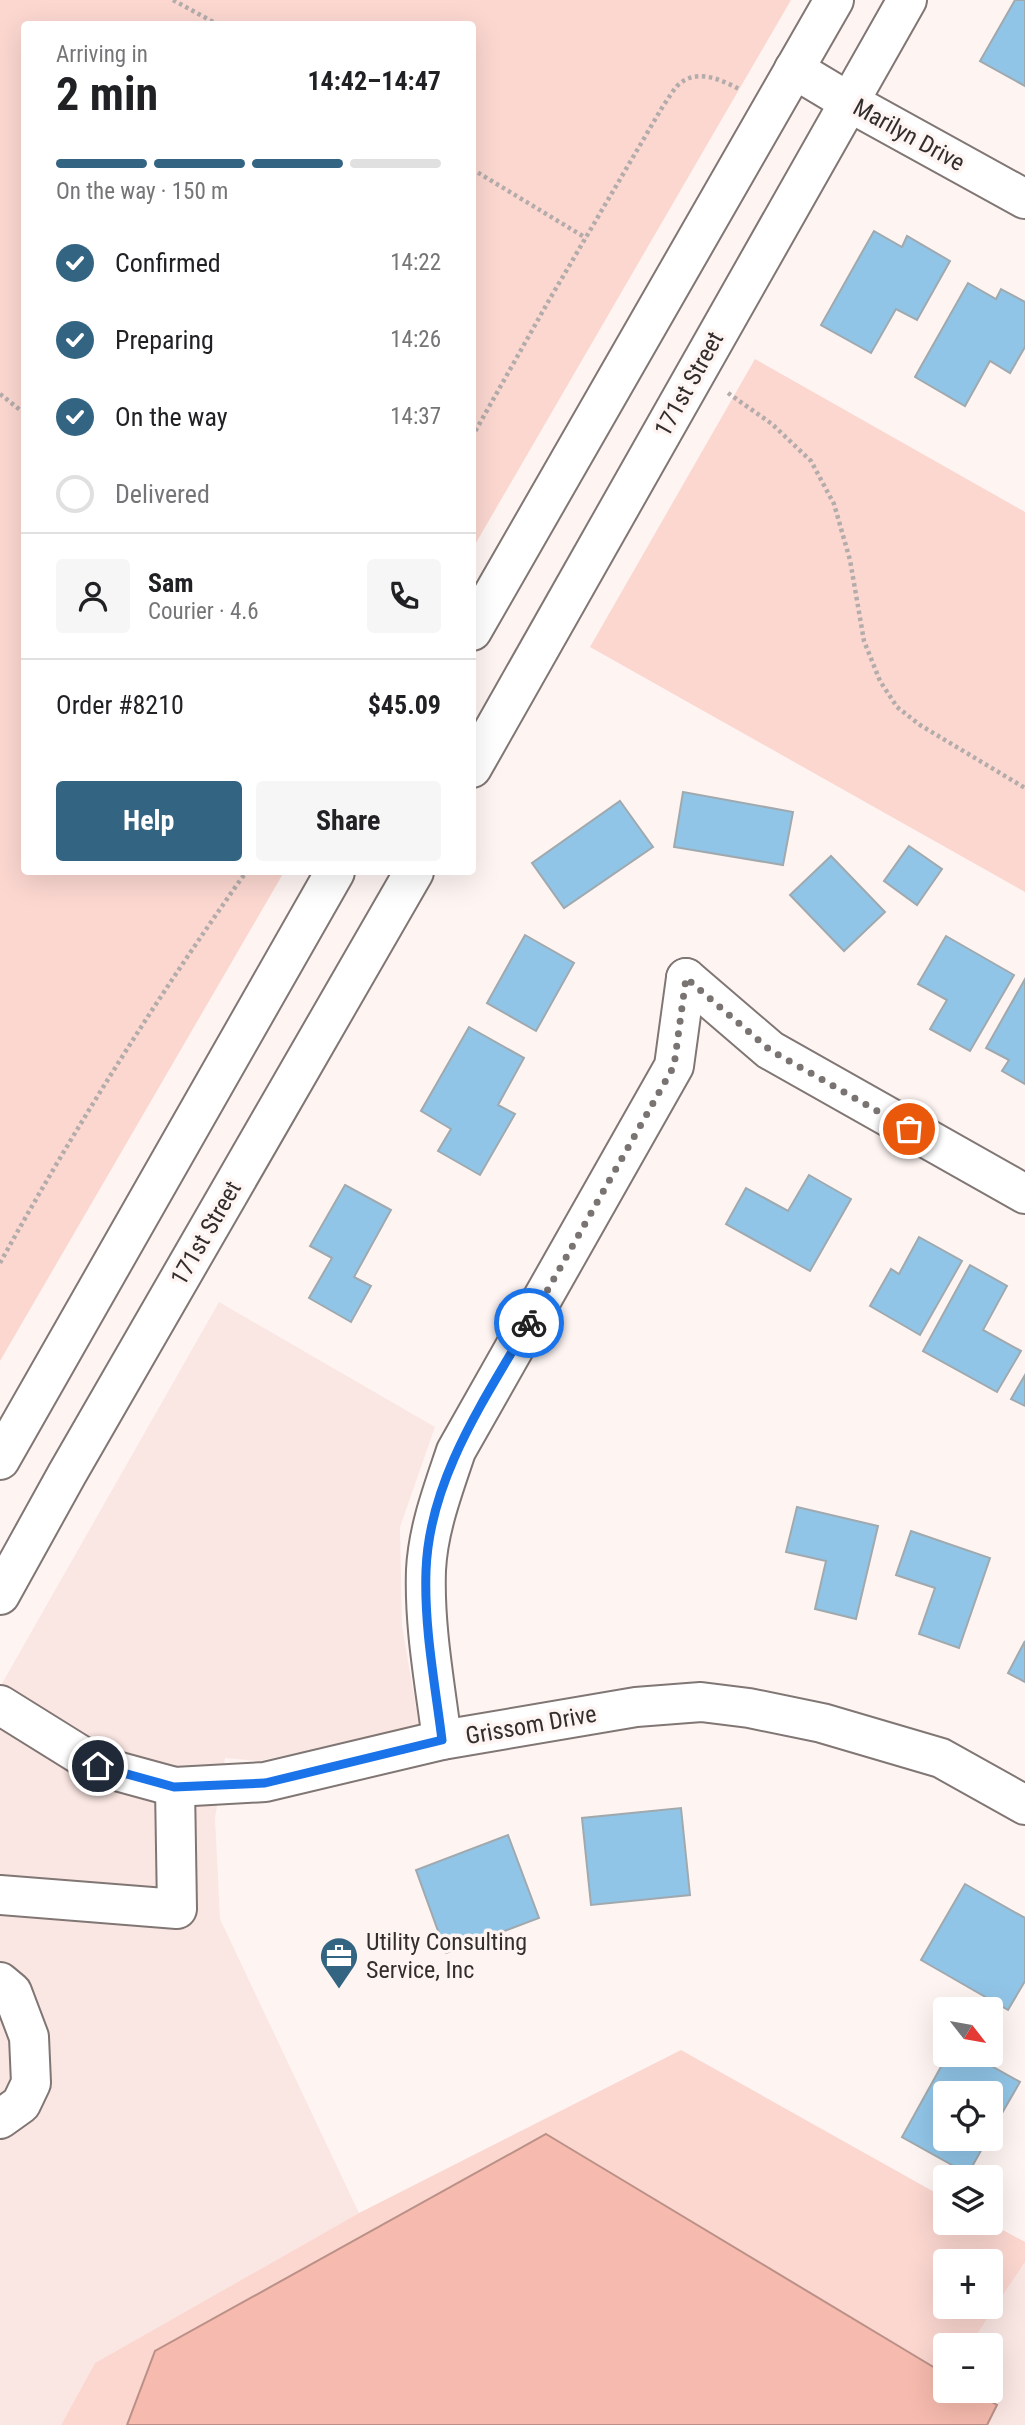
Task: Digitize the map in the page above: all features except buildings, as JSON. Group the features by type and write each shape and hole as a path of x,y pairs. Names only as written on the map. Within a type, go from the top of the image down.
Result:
{"street":[{"path":"476,624 834,0"},
{"name":"171st Street","path":"476,761 907,0"},
{"name":"Marilyn Drive","path":"794,69 1025,200"},
{"path":"0,1460 333,875"},
{"name":"171st Street","path":"0,1595 412,875"},
{"path":"442,1740 428,1626 426,1569 432,1529 442,1491 456,1451 674,1066 686,978 770,1050 1025,1194"},
{"name":"Grissom Drive","path":"0,1704 98,1766 174,1787 265,1783 442,1740 636,1707 701,1702 749,1708 822,1723 941,1758 1025,1805"},
{"path":"0,1895 177,1909 174,1787"},
{"path":"0,1982 12,1992 29,2037 31,2083 21,2104 0,2119"}],"path":[{"path":"173,0 211,21"},
{"path":"476,429 678,84 710,76 748,94"},
{"path":"476,171 586,238"},
{"path":"0,394 21,411"},
{"path":"727,394 772,424 811,461 834,504 850,560 864,641 880,681 897,707 1025,789"},
{"path":"0,1263 30,1208 140,1030 244,875"}],"shaded area":[{"path":"0,0 791,0 476,543 476,21 21,21 21,875 282,875 0,1361"},
{"path":"755,359 1025,512 1025,892 590,647"},
{"path":"219,1302 435,1427 400,1527 402,1626 419,1725 259,1761 225,1758 215,1818 220,1919 359,2213 95,2363 61,2425 0,2425 0,1687"},
{"path":"681,2050 933,2191 933,2235 1003,2235 1003,2230 1025,2242 1025,2262 1003,2295 1003,2249 933,2249 933,2319 987,2319 978,2333 933,2333 933,2401 917,2425 61,2425 95,2363 359,2213"},
{"path":"546,2134 933,2367 933,2403 997,2405 987,2425 127,2425 155,2351"},
{"path":"1025,2262 1025,2425 917,2425 935,2403 1003,2403 1003,2333 978,2333 987,2319 1003,2319 1003,2295"}],"way so far":[{"path":"529,1323 674,1066 686,978 770,1050 909,1129"}],"place":[{"name":"Utility Consulting Service, Inc","path":"339,1990"}],"route":[{"path":"98,1766 174,1787 265,1783 442,1740 428,1626 426,1569 432,1529 456,1451 529,1323"}]}
